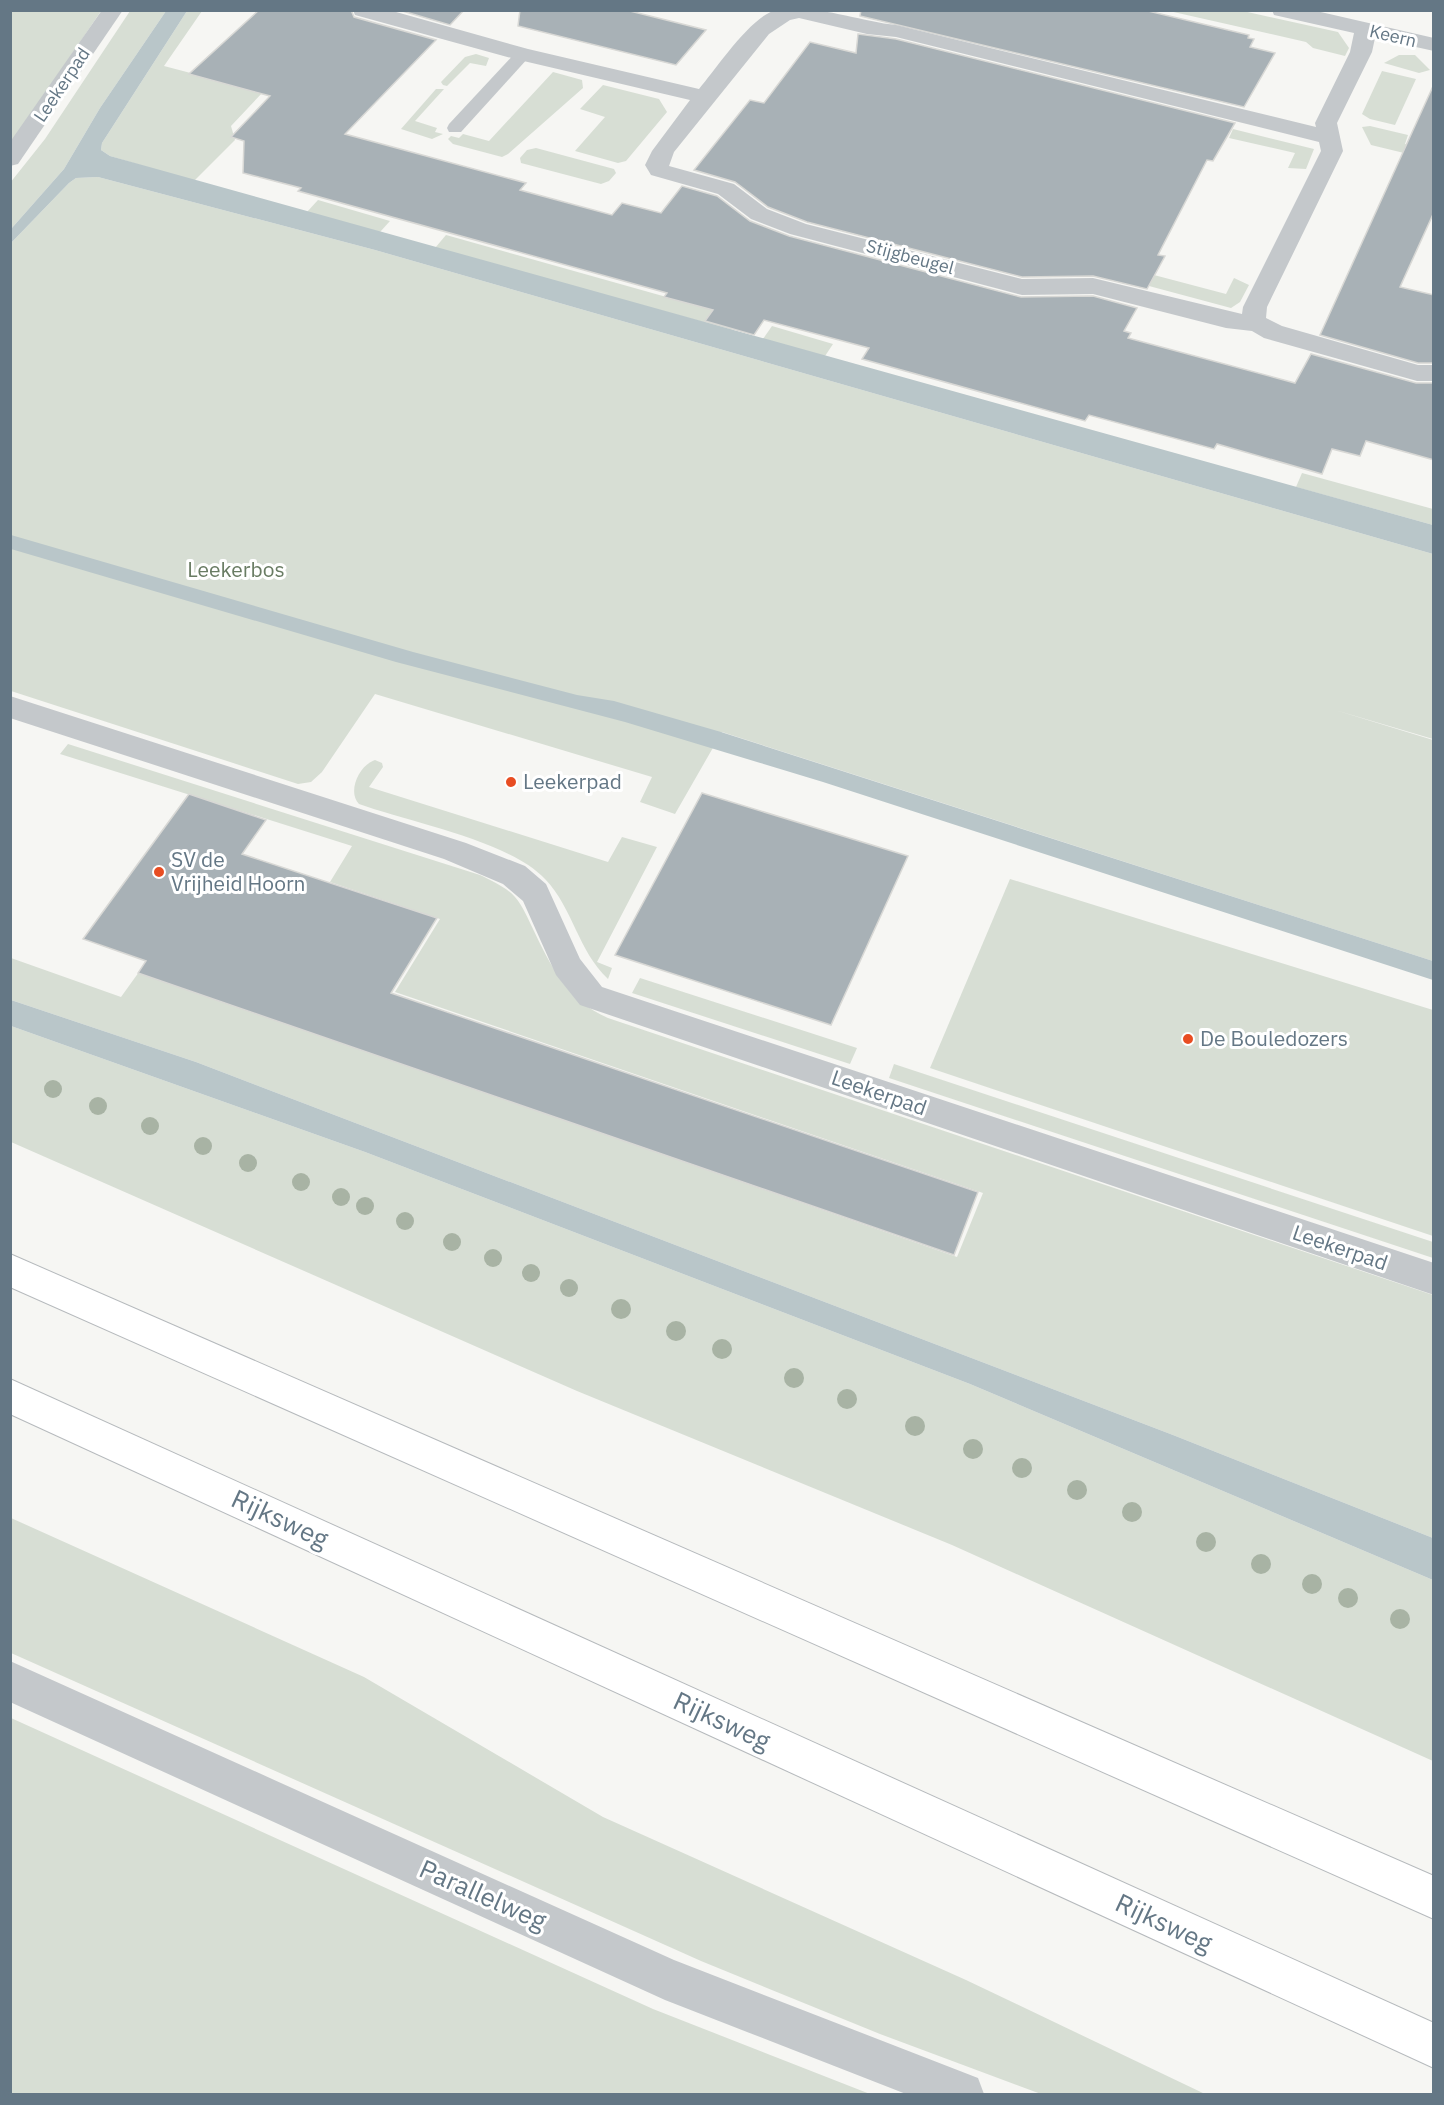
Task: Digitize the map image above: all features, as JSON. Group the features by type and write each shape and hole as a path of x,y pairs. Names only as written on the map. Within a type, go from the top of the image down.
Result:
{"highway":[{"path":"10,1269 1434,1898"},
{"name":"Rijksweg","path":"10,1396 1434,2046"}],"street":[{"name":"Leekerpad","path":"10,159 113,10"},
{"path":"363,10 523,54 704,97"},
{"name":"Keern","path":"1282,10 1434,45"},
{"name":"Stijgbeugel","path":"1331,138 896,31 867,28 799,12 783,15 761,29 704,97 663,151 657,165 659,170 726,189 759,214 798,229 1022,286 1042,288 1074,284 1093,286 1226,321 1258,324 1274,332 1417,373 1434,373"},
{"path":"1258,324 1254,318 1255,307 1332,151 1326,123 1361,52 1366,30"},
{"name":"Leekerpad","path":"10,706 455,850 514,875 535,893 567,966 591,996 1434,1280"},
{"name":"Parallelweg","path":"10,1681 665,1978 962,2094"}],"lane":[{"path":"455,128 523,54"}],"green space":[{"path":"11,11 101,11 11,144"},
{"path":"130,11 166,11 100,108 64,169 11,229 10,183 45,139"},
{"path":"187,11 202,11 164,66 263,92 231,126 235,140 194,181 110,156 101,150 102,143"},
{"path":"1169,11 1243,11 1338,32 1349,48 1345,56 1313,48 1306,42"},
{"path":"476,54 489,58 486,66 470,63 447,86 443,85 441,82 465,57"},
{"path":"1399,55 1415,55 1430,70 1419,73 1384,63"},
{"path":"1382,71 1416,79 1395,125 1370,119 1362,114"},
{"path":"553,72 582,80 583,88 508,154 502,157 453,144 448,139 451,136 459,138 463,134 489,141"},
{"path":"603,85 659,99 667,112 626,161 618,163 575,151 605,117 580,109"},
{"path":"436,89 444,89 415,121 437,128 435,132 443,134 432,139 401,129"},
{"path":"1370,126 1408,135 1405,144 1433,150 1433,160 1371,145 1362,127"},
{"path":"1233,129 1314,149 1306,169 1288,168 1295,153 1229,138"},
{"path":"536,148 614,169 616,173 609,181 601,184 521,163 520,158 527,150"},
{"name":"Leekerbos","path":"98,177 375,250 1433,554 1433,739 1335,710 1433,740 1433,961 722,732 675,814 640,802 652,777 375,694 322,772 311,782 298,784 11,691 11,243 69,183 76,178"},
{"path":"318,200 390,221 380,232 307,212"},
{"path":"446,235 741,318 732,330 435,248"},
{"path":"1154,275 1226,294 1234,278 1249,285 1240,302 1231,308 1149,286"},
{"path":"772,326 833,344 825,356 763,339"},
{"path":"1302,473 1433,509 1433,525 1296,487"},
{"path":"68,744 480,875 511,893 525,913 562,981 582,1002 608,1018 1433,1295 1433,1538 1173,1435 196,1062 11,1000 11,958 121,997 139,972 957,1257 983,1193 395,992 440,919 330,882 352,846 60,754"},
{"path":"375,760 382,763 383,767 369,787 608,862 622,837 657,847 597,962 612,968 608,979 589,956 555,890 529,866 484,843 359,804 354,793 356,779 364,767"},
{"name":"De Bouledozers","path":"1010,879 1433,1010 1433,1236 930,1068"},
{"path":"640,978 857,1048 850,1064 632,993"},
{"path":"11,1026 365,1152 970,1384 1433,1580 1433,1761 952,1545 577,1391 11,1142"},
{"path":"894,1064 1433,1242 1433,1258 889,1078"},
{"path":"11,1518 364,1677 603,1817 966,1980 1205,2094 1041,2094 880,2034 701,1961 11,1653"},
{"path":"11,1718 653,2009 870,2094 11,2094"}],"shaded area":[{"path":"166,11 187,11 102,143 101,150 110,156 1433,525 1433,554 375,250 98,177 76,178 69,183 11,243 11,229 64,169 100,108"},
{"path":"11,535 413,652 577,695 614,701 721,732 1433,961 1433,980 823,782 625,722 396,662 11,549"},
{"path":"11,1000 196,1062 1173,1435 1433,1538 1433,1580 970,1384 365,1152 11,1026"}],"building":[{"path":"259,10 351,10 354,17 436,40 345,134 526,183 520,190 612,215 622,203 661,213 682,186 717,196 750,221 789,236 1021,297 1093,296 1137,308 1124,331 1131,333 1128,338 1295,383 1311,354 1416,383 1434,383 1434,460 1366,441 1360,456 1332,449 1322,474 1217,444 1214,449 1089,415 1085,421 862,359 869,348 764,320 754,335 705,321 713,310 664,297 667,293 298,191 301,188 243,173 244,141 231,137 270,96 189,74"},
{"path":"399,10 464,10 450,25"},
{"path":"520,10 626,10 706,30 676,65 518,26"},
{"path":"861,10 1144,10 1249,35 1248,38 1254,39 1250,47 1275,53 1244,107 860,16"},
{"path":"858,34 896,39 1235,123 1213,161 1207,160 1158,255 1165,256 1147,289 1093,276 1022,277 807,222 768,207 735,182 694,170 750,100 764,103 810,42 856,53"},
{"path":"1434,84 1434,212 1400,287 1434,295 1434,363 1418,363 1320,335"},
{"path":"702,793 908,856 831,1025 615,955"},
{"path":"189,794 266,820 242,854 437,918 391,993 978,1192 954,1255 138,973 146,961 83,939"}],"place":[{"name":"Leekerpad","path":"511,782"},
{"name":"SV de Vrijheid Hoorn","path":"159,872"},
{"name":"De Bouledozers","path":"1188,1039"}]}
